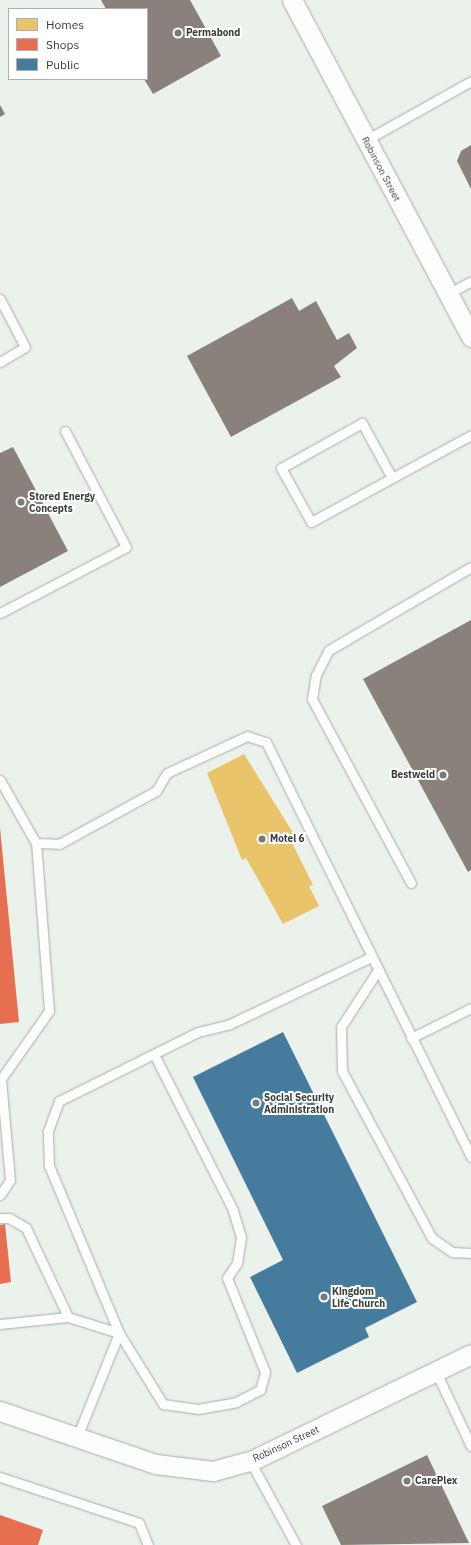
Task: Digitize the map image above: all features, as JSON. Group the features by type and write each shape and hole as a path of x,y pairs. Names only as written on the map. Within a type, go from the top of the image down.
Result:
{"street":[{"name":"Robinson Street","path":"292,0 471,337"},
{"name":"Robinson Street","path":"0,1411 156,1464 213,1471 250,1461 471,1354"}],"lane":[{"path":"366,140 471,81"},
{"path":"448,294 471,281"},
{"path":"0,299 25,347 0,362"},
{"path":"392,478 362,423 281,468 311,522 392,478 471,435"},
{"path":"0,613 126,547 65,432"},
{"path":"411,883 312,699 316,675 329,650 471,567"},
{"path":"36,843 59,844 107,821 156,791 166,773 247,736 266,742 471,1157"},
{"path":"0,780 36,843 49,1011 1,1079 10,1180 0,1195"},
{"path":"154,1054 233,1210 241,1238 237,1263 227,1278 266,1372 260,1390 236,1402 198,1409 163,1404 119,1333 49,1166 48,1131 59,1101 198,1032 230,1024 371,957"},
{"path":"378,970 341,1027 342,1071 432,1238 452,1252 471,1253"},
{"path":"411,1038 471,1008"},
{"path":"0,1218 9,1218 26,1228 68,1317"},
{"path":"0,1324 68,1317 119,1333"},
{"path":"77,1437 119,1333"},
{"path":"436,1372 471,1446"},
{"path":"250,1461 296,1545"},
{"path":"0,1477 140,1523 148,1545"}],"building: Homes":[{"name":"Motel 6","path":"244,754 295,836 290,839 313,885 309,886 319,906 283,924 246,858 242,860 207,773"}],"building: Shops":[{"path":"0,828 19,1022 0,1024"},
{"path":"5,1224 11,1282 0,1284 0,1225"},
{"path":"0,1515 43,1530 38,1545 0,1545"}],"building: Public":[{"path":"283,1032 417,1302 365,1328 369,1337 297,1373 250,1277 283,1260 193,1077"}],"building: Industry":[{"name":"Permabond","path":"101,0 190,0 221,56 153,94 145,80 148,80 148,8 105,8"},
{"path":"0,105 5,114 0,117"},
{"path":"471,145 471,189 457,161 461,151"},
{"path":"292,298 299,311 316,301 337,340 349,333 357,348 334,366 341,377 231,437 187,356"},
{"name":"Stored Energy Concepts","path":"13,447 68,551 0,587 0,453"},
{"name":"Bestweld","path":"471,620 471,870 468,872 363,679"},
{"name":"CarePlex","path":"427,1455 469,1543 341,1545 322,1506"}],"place":[{"name":"Permabond","path":"178,33"},
{"name":"Stored Energy Concepts","path":"21,502"},
{"name":"Bestweld","path":"443,775"},
{"name":"Motel 6","path":"262,839"},
{"name":"Social Security Administration","path":"256,1103"},
{"name":"Kingdom Life Church","path":"324,1297"},
{"name":"CarePlex","path":"407,1481"}]}
